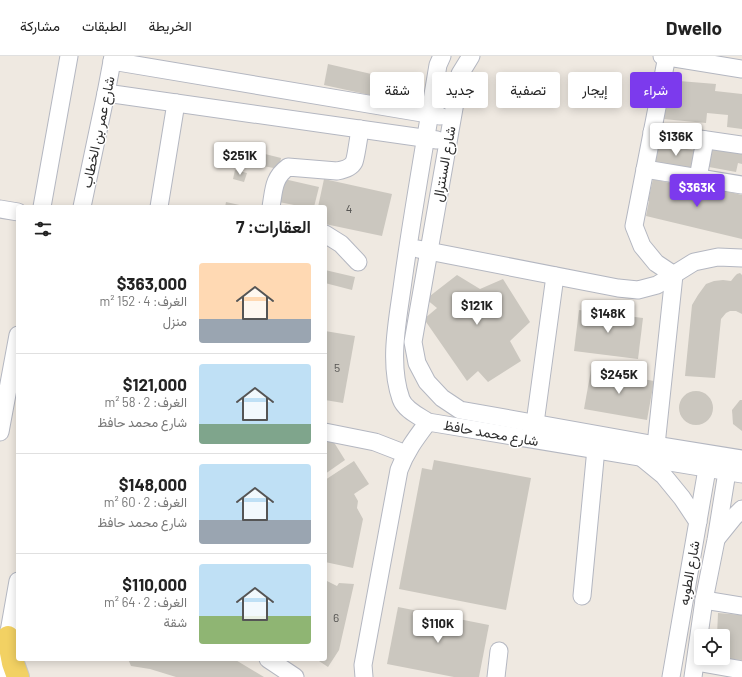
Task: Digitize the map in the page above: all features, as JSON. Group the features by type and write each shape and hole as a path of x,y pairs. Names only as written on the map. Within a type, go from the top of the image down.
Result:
{"main road":[{"path":"8,637 13,663 18,677"}],"street":[{"path":"42,205 69,56"},
{"name":"شارع السنترال","path":"408,247 438,65 442,56"},
{"name":"شارع السنترال","path":"429,251 460,74 471,56"},
{"path":"674,275 656,262 642,246 634,226 665,56 742,69"},
{"path":"113,59 452,118"},
{"name":"شارع عمر بن الخطاب","path":"82,205 113,59"},
{"path":"106,93 448,142"},
{"path":"297,120 302,93"},
{"path":"159,205 176,103"},
{"path":"271,205 277,178 288,167 337,171 344,170 354,162 360,129"},
{"path":"652,132 742,145"},
{"path":"698,178 705,140"},
{"path":"645,169 742,185"},
{"path":"0,209 16,212"},
{"path":"327,235 341,244 358,262"},
{"path":"408,247 618,288 638,290 657,285 694,262 718,257 742,258"},
{"name":"شارع محمد حافظ","path":"408,247 395,342 396,378 401,401 410,411 428,422 596,442 656,445 742,459"},
{"name":"شارع محمد حافظ","path":"429,251 413,342 417,363 427,382 442,398 460,410 535,423 642,458 734,473"},
{"path":"656,445 674,275"},
{"path":"535,423 555,276"},
{"path":"0,432 15,355"},
{"path":"364,677 363,665 399,470 406,454 428,422"},
{"path":"327,432 375,442 406,454"},
{"path":"582,596 596,442"},
{"path":"642,458 664,476 682,498 698,522"},
{"name":"شارع الطوبه","path":"671,677 706,469"},
{"name":"شارع الطوبه","path":"694,669 704,600 716,540 734,473"},
{"path":"716,540 734,517 742,510"},
{"path":"1,677 16,592"},
{"path":"704,600 742,606"},
{"path":"496,677 499,651"},
{"path":"271,661 295,677"},
{"path":"694,669 742,670"}],"building":[{"path":"328,64 370,74 370,95 324,85"},
{"path":"682,81 716,84 715,91 742,94 742,129 727,127 728,115 707,113 706,123 663,119 664,108 682,108"},
{"path":"658,144 698,151 694,171 655,164"},
{"path":"713,146 742,151 742,164 738,163 736,172 709,167"},
{"path":"265,154 281,158 279,169 263,166"},
{"path":"235,170 247,173 244,182 233,179"},
{"path":"284,179 319,187 314,205 294,205 279,202"},
{"path":"324,179 392,194 382,236 327,224 327,205 318,205"},
{"path":"653,179 708,192 709,187 742,195 742,239 646,216"},
{"path":"226,202 240,205 225,205"},
{"path":"327,270 355,277 352,290 327,284"},
{"path":"740,273 742,275 742,314 736,311 730,311 721,319 715,378 685,376 692,305 706,284 714,281 731,281 737,274"},
{"path":"457,275 480,289 503,279 530,322 510,341 521,361 488,382 478,371 467,381 424,319 437,308 426,299"},
{"path":"579,310 643,318 638,359 574,351"},
{"path":"327,331 355,336 343,403 327,400"},
{"path":"591,370 654,381 647,420 584,409"},
{"path":"693,391 699,391 703,392 710,398 713,408 712,415 706,422 699,425 693,425 689,424 682,418 679,411 679,405 680,401 686,394"},
{"path":"740,400 742,400 742,431 733,424 732,410"},
{"path":"330,436 345,460 327,473 327,438"},
{"path":"434,460 531,478 506,610 399,589 422,468 432,470"},
{"path":"354,461 369,484 354,494 358,501 357,508 363,519 353,568 327,562 327,479"},
{"path":"327,581 337,586 339,583 354,584 339,650 328,667 319,661 327,661"},
{"path":"398,607 489,625 479,677 454,677 387,664"},
{"path":"718,613 742,615 742,660 730,659 730,629 717,629"},
{"path":"129,661 237,661 264,677 176,677 150,669 131,666"}]}
